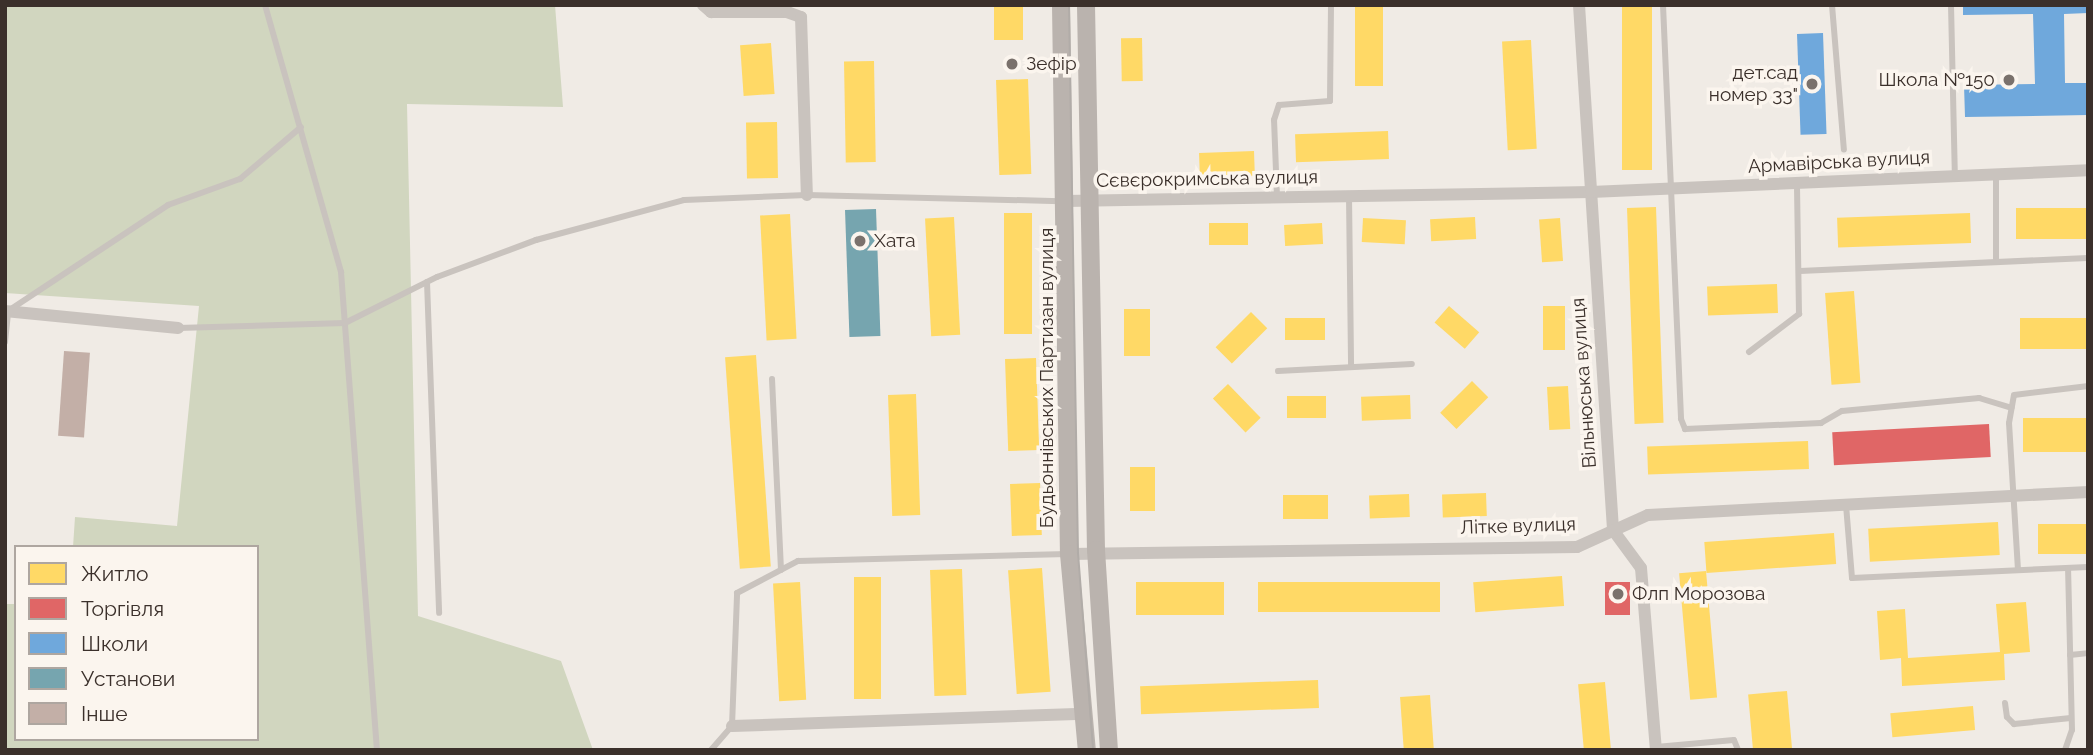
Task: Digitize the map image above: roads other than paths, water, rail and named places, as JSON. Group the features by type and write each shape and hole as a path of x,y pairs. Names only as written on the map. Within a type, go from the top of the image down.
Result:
{"main road":[{"name":"Будьоннівських Партизан вулиця","path":"1061,5 1066,201 1069,554 1087,750"},
{"path":"1086,5 1097,550 1109,750"}],"street":[{"path":"704,5 711,12 787,12 801,16 807,195"},
{"name":"Вільнюська вулиця","path":"1579,5 1613,530"},
{"name":"Армавірська вулиця","path":"1591,192 2088,170"},
{"name":"Сєвєрокримська вулиця","path":"1066,201 1591,192"},
{"path":"7,311 178,328"},
{"name":"Літке вулиця","path":"1069,554 1097,550 1577,547 1648,515 2088,492"},
{"path":"1613,530 1641,568 1656,748"},
{"path":"732,726 1084,714"}],"lane":[{"path":"265,5 341,272 377,750"},
{"path":"1277,197 1274,120 1279,105 1330,101 1331,5"},
{"path":"1663,5 1669,189 1681,419 1685,429 1821,423 1842,411 1979,398 2012,408"},
{"path":"1832,5 1844,150"},
{"path":"1951,5 1955,176"},
{"path":"5,342 7,311 168,205 240,179 301,127"},
{"path":"1996,174 1996,262"},
{"path":"1749,352 1800,314 1797,184"},
{"path":"178,328 345,323 427,282 536,240 684,200 807,195 1066,201"},
{"path":"1349,196 1351,367"},
{"path":"1800,271 2088,258"},
{"path":"427,282 439,613"},
{"path":"1278,371 1412,364"},
{"path":"772,379 781,570"},
{"path":"2018,570 2012,408 2014,395 2088,386"},
{"path":"1846,505 1852,578 2088,567"},
{"path":"711,750 732,726 737,593 798,561 1069,554"},
{"path":"2065,750 2071,718 2068,568"},
{"path":"2070,655 2088,653"},
{"path":"2005,703 2007,717 2014,724 2071,718"},
{"path":"1656,748 1734,740 1738,750"}],"tram line":[{"path":"1069,5 1078,553 1093,750"}],"place":[{"name":"Зефір","path":"1012,64"},
{"name":"Школа №150","path":"2009,80"},
{"name":"дет.сад номер 33\"","path":"1812,84"},
{"name":"Хата","path":"860,241"},
{"name":"Флп Морозова","path":"1618,594"}]}
